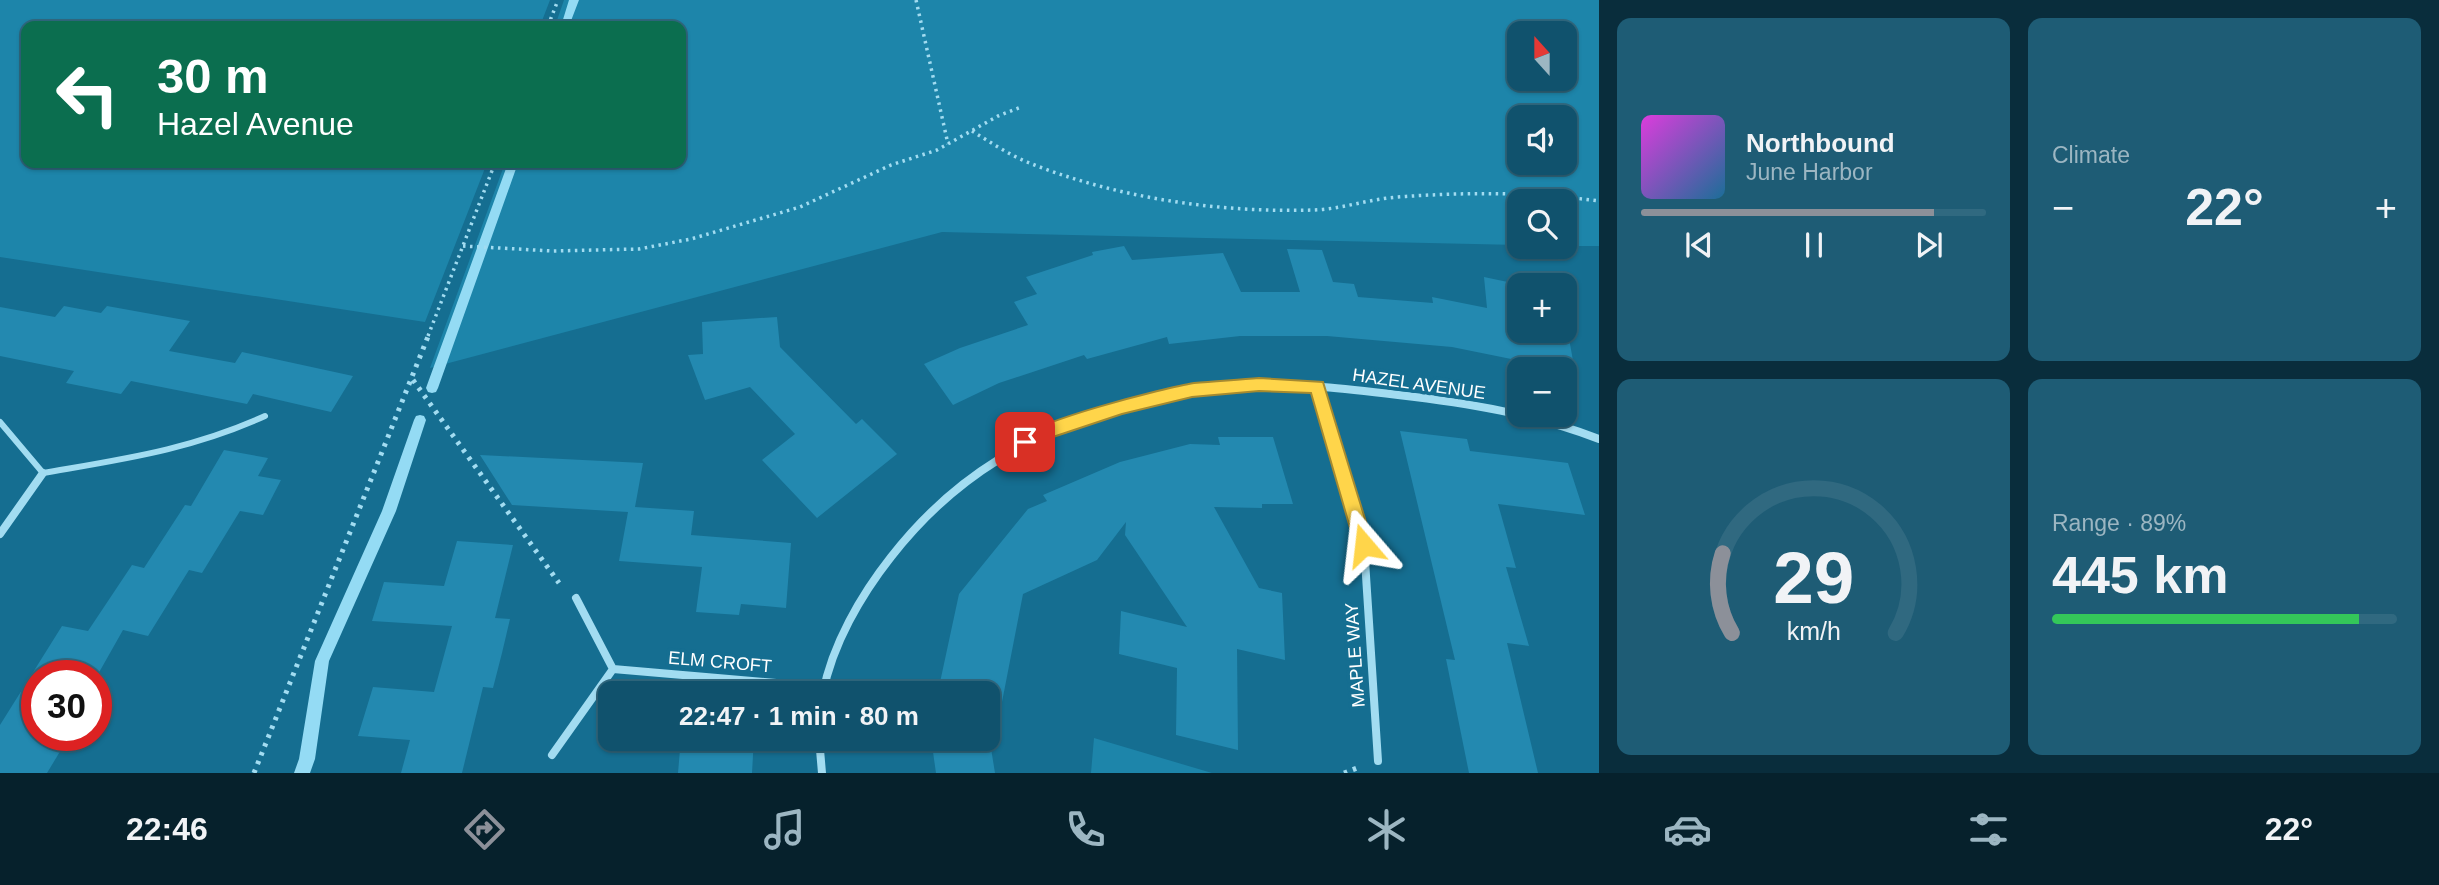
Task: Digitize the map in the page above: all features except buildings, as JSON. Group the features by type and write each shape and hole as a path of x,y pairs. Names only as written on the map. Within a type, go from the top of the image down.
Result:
{"street":[{"name":"HAZEL AVENUE","path":"826,681 844,635 870,586 900,543 937,503 1006,451 1043,433 1122,407 1192,390 1259,384 1317,387 1448,402 1537,419 1599,439"},
{"name":"MAPLE WAY","path":"1317,387 1364,545 1378,761"},
{"path":"0,534 43,472"},
{"path":"552,754 613,669 576,598"},
{"name":"ELM CROFT","path":"613,669 733,681"},
{"path":"820,751 822,773"}],"lane":[{"path":"0,422 43,472 173,450 223,435 265,416"}],"path":[{"path":"550,21 558,0"},
{"path":"916,0 948,144"},
{"path":"463,246 553,251 639,249 691,239 800,207 891,165 948,144 998,116 1021,107"},
{"path":"972,131 1026,162 1097,183 1198,206 1315,210 1396,197 1478,195 1567,196 1599,201"},
{"path":"254,773 412,379 493,168"},
{"path":"412,379 555,579 576,598"}],"shaded area":[{"path":"0,0 550,0 542,21 21,21 21,168 485,168 425,322 0,257"},
{"path":"564,0 1599,0 1599,246 1577,246 1577,189 1507,189 1507,245 942,232 430,368 503,168 686,168 686,21 557,21"},
{"path":"1094,738 1212,773 1091,773"}],"waterway":[{"path":"567,21 574,0"},
{"path":"432,388 511,168"},
{"path":"302,773 307,759 322,661 389,511 420,420"}],"route":[{"path":"1025,442 1043,433 1122,407 1192,390 1259,384 1317,387 1364,545"}]}
